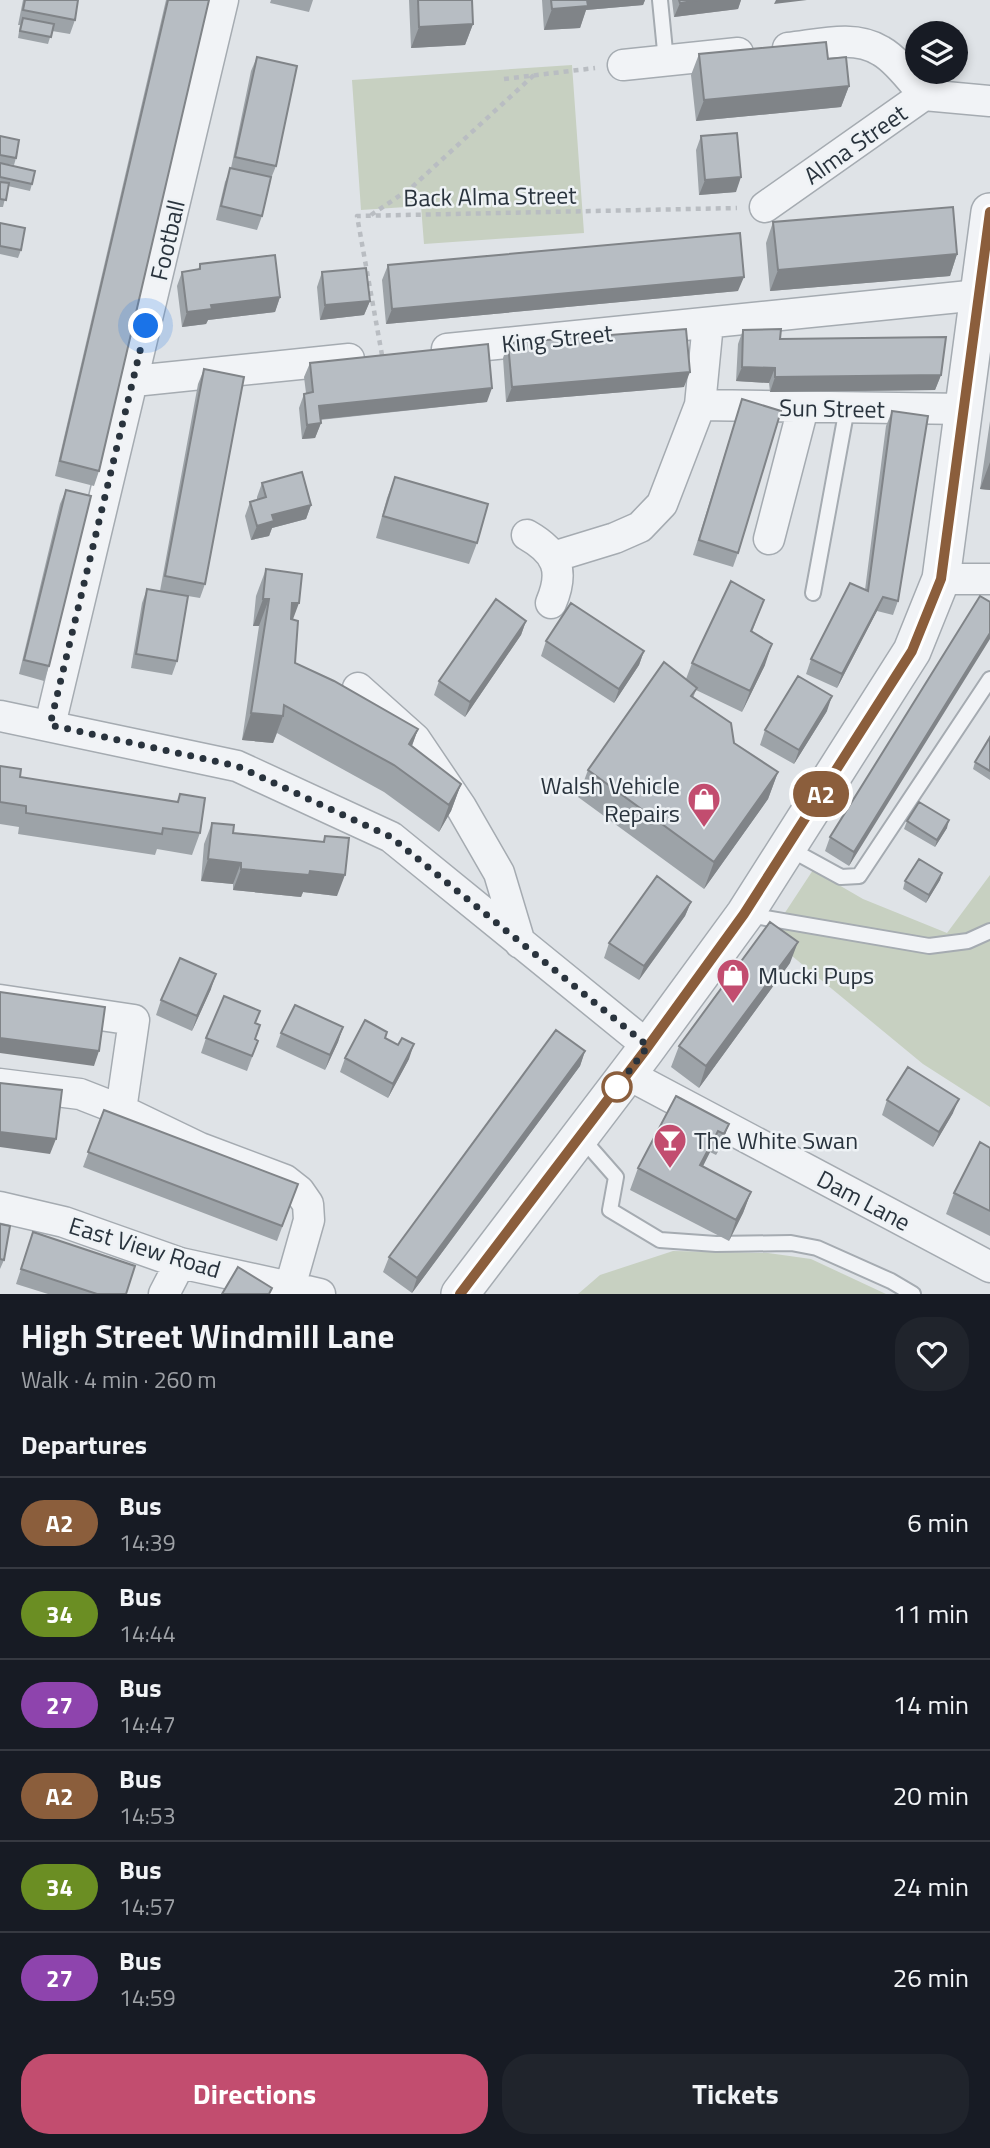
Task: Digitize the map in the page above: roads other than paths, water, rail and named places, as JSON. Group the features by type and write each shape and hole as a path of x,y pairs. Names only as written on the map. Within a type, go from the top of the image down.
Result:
{"street":[{"name":"Football","path":"50,725 223,0"},
{"path":"623,65 846,42 865,43 883,52 925,95"},
{"name":"Alma Street","path":"765,207 925,95 990,101"},
{"path":"460,1294 744,914 912,651 941,579 990,212"},
{"name":"King Street","path":"422,351 979,295"},
{"path":"553,557 615,538 640,527 662,504 700,405 708,323"},
{"path":"134,381 382,355"},
{"name":"Sun Street","path":"700,405 965,409"},
{"path":"769,539 803,408"},
{"path":"527,534 542,543 553,557 558,577 557,589 551,603"},
{"path":"941,579 990,579"},
{"path":"358,688 415,739 461,807 499,873 520,943"},
{"name":"Dam Lane","path":"0,716 237,766 391,837 520,943 637,1060 990,1266"},
{"path":"0,1000 134,1020 121,1110"},
{"path":"0,1084 80,1094 201,1148 285,1180 299,1191 308,1204 309,1220 290,1287"},
{"name":"East View Road","path":"0,1207 64,1222 180,1263 320,1294"},
{"path":"164,1294 180,1263"}],"lane":[{"path":"660,0 666,61"},
{"path":"813,593 847,408"},
{"path":"787,848 841,877 859,876 990,680"},
{"path":"744,914 929,946 968,941 990,931"},
{"path":"579,1135 616,1177 610,1210 660,1240 716,1244 791,1242 817,1248 914,1294"}],"place":[{"name":"Walsh Vehicle Repairs","path":"704,829"},
{"name":"Mucki Pups","path":"733,1005"},
{"name":"The White Swan","path":"670,1170"}]}
